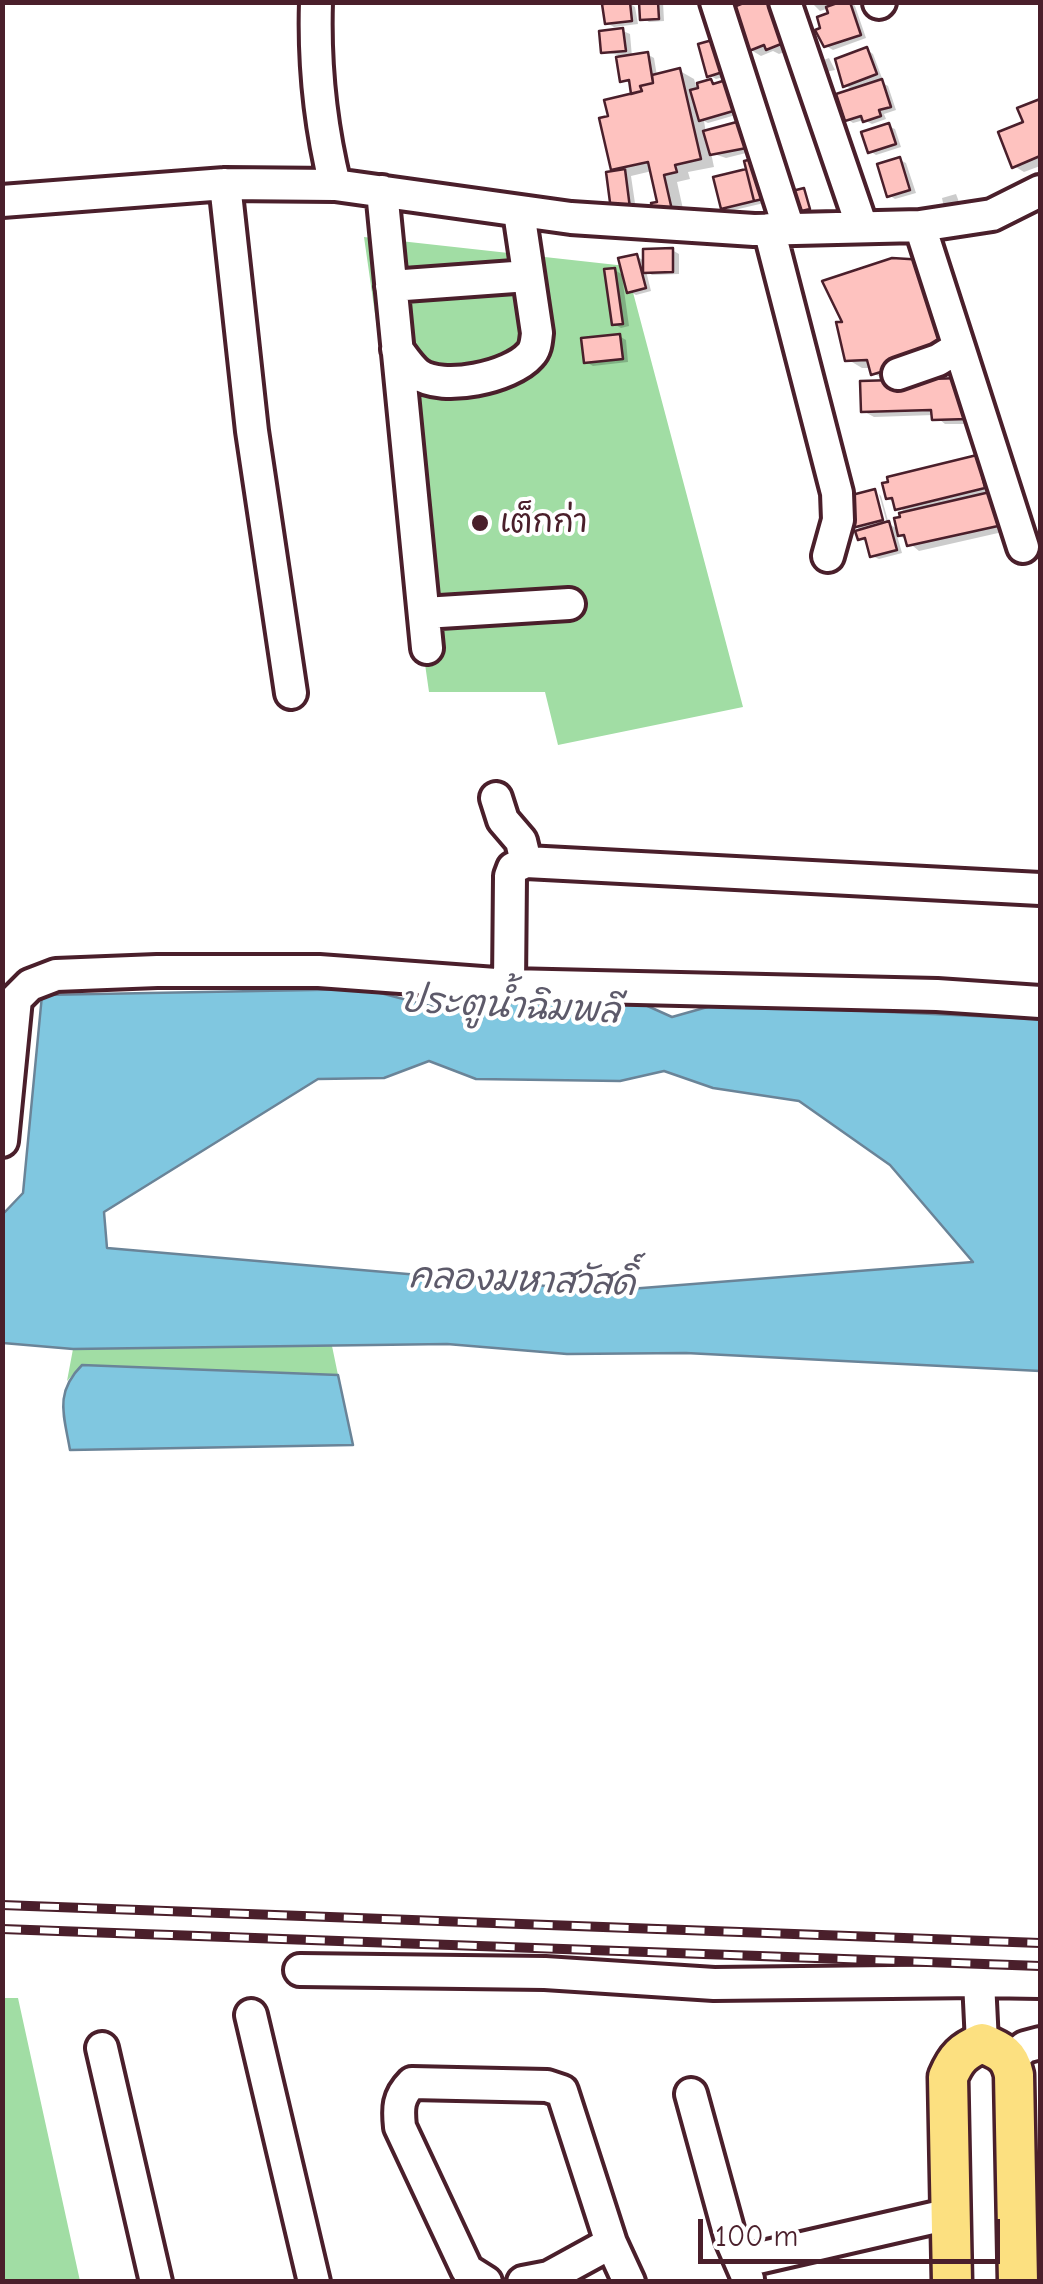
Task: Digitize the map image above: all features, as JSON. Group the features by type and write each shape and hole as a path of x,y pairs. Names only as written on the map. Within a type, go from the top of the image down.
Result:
{"main road":[{"path":"952,2282 948,2077 956,2059 966,2050 1011,2048 1018,2282"}],"street":[{"path":"316,2 314,52 320,118 334,185"},
{"path":"716,2 779,229 837,493 838,520 828,556"},
{"path":"784,2 862,227"},
{"path":"225,184 252,431 290,693"},
{"path":"2,201 225,184 334,185 571,218 779,229 920,226 992,215 1040,191"},
{"path":"382,191 427,648"},
{"path":"397,349 420,376 446,382 484,379 522,362 534,351 537,333 519,212"},
{"path":"920,226 1023,547"},
{"path":"391,286 528,276"},
{"path":"898,374 938,360 959,347"},
{"path":"424,613 569,604"},
{"path":"496,798 502,820 521,841 526,862"},
{"path":"509,985 510,876 513,868 526,862 1040,889"},
{"path":"2,1141 16,998 30,984 56,975 319,971 509,985 936,994 1040,1002"},
{"path":"300,1970 545,1973 714,1984 1040,1982"},
{"path":"979,1981 1011,2048"},
{"path":"251,2015 314,2282"},
{"path":"102,2048 156,2282"},
{"path":"486,2282 467,2270 400,2127 398,2109 402,2094 412,2082 546,2086 562,2090 612,2243 629,2282"},
{"path":"691,2094 731,2240 745,2272 950,2214"},
{"path":"523,2282 549,2277 612,2243"}],"green space":[{"path":"364,237 626,266 743,707 558,745 545,692 429,692"},
{"path":"332,1346 338,1375 82,1365 67,1381 73,1349"},
{"path":"3,1998 18,1998 80,2281 3,2281"}],"water":[{"name":"ประตูน้ำฉิมพลี","path":"365,989 434,1007 485,994 632,999 672,1017 718,1004 1040,1019 1040,1371 686,1353 567,1354 447,1344 73,1349 3,1343 2,1215 23,1193 42,995","holes":["429,1061 476,1079 620,1081 664,1071 713,1088 799,1101 890,1165 973,1262 604,1291 107,1248 104,1212 318,1079 384,1078"]},
{"path":"82,1365 338,1375 353,1445 70,1450 64,1395"}],"building":[{"path":"630,2 632,21 605,24 602,4"},
{"path":"639,2 658,2 659,19 640,20"},
{"path":"746,2 770,2 786,42 766,50 764,45 749,51 731,8"},
{"path":"850,2 861,35 824,47 815,30 820,28 817,17 828,13 826,7"},
{"path":"623,28 626,51 601,53 599,31"},
{"path":"716,39 726,71 707,77 698,44"},
{"path":"867,47 877,74 843,87 835,59"},
{"path":"648,52 653,83 640,86 642,91 631,94 629,80 620,82 616,57"},
{"path":"680,68 701,159 675,165 677,172 664,175 672,210 654,214 651,203 657,202 648,162 611,170 599,118 608,116 604,100 642,91 640,86 653,83 652,75"},
{"path":"739,76 747,107 699,121 690,90 711,79 713,84"},
{"path":"882,79 891,107 879,110 881,116 863,122 861,116 845,121 836,94"},
{"path":"1040,99 1040,156 1012,168 998,132 1023,122 1017,108"},
{"path":"744,120 757,146 710,155 703,131"},
{"path":"889,123 896,144 868,153 861,132"},
{"path":"761,157 772,197 754,201 744,161"},
{"path":"900,157 910,190 887,197 877,164"},
{"path":"625,169 630,208 611,210 606,172"},
{"path":"746,169 754,201 721,209 713,177"},
{"path":"804,188 810,209 793,213 788,192"},
{"path":"673,248 673,272 643,273 643,249"},
{"path":"637,254 646,288 627,293 618,258"},
{"path":"892,258 925,260 952,350 871,375 867,360 845,361 836,322 842,322 822,281"},
{"path":"615,268 623,324 612,325 604,269"},
{"path":"620,334 623,359 584,363 581,338"},
{"path":"962,378 963,409 967,409 968,419 932,420 931,410 861,412 860,381"},
{"path":"977,455 985,488 895,510 892,498 886,499 882,483 888,482 887,477"},
{"path":"875,489 883,520 852,528 844,497"},
{"path":"990,492 998,526 907,546 904,535 898,536 894,518 900,517 899,513"},
{"path":"889,521 897,550 870,557 865,538 858,540 855,531"}],"railway":[{"path":"2,1905 1040,1943"},
{"path":"2,1929 1040,1966"}],"place":[{"name":"เต็กก่า","path":"480,523"}],"water label":[{"name":"คลองมหาสวัสดิ์","path":"522,1281"}]}
